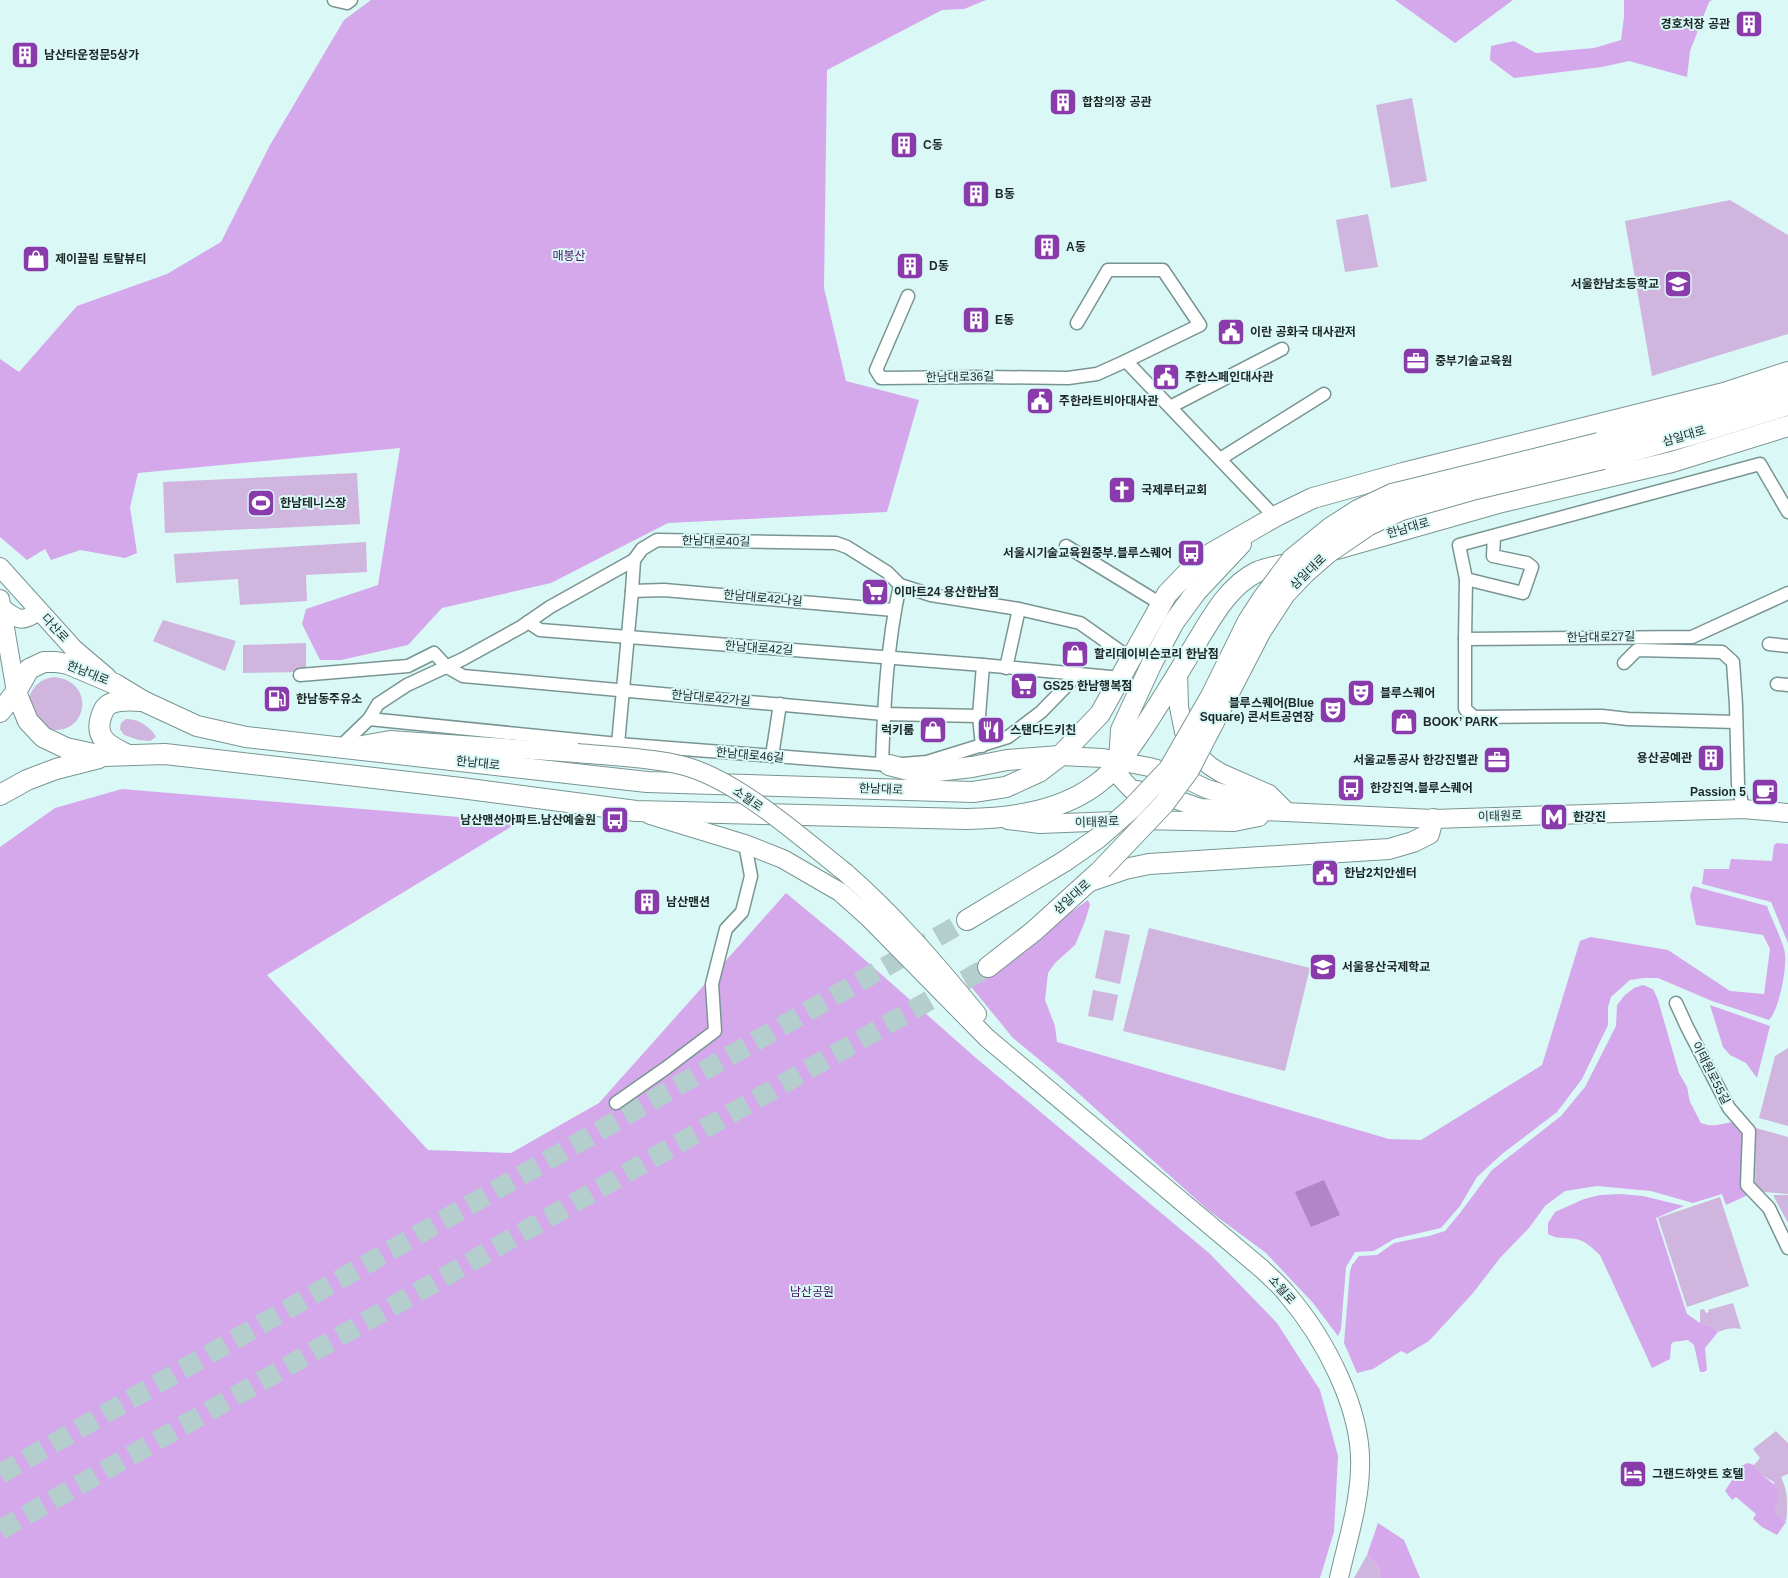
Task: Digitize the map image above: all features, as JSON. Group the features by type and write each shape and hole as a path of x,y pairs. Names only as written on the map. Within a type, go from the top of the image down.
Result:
{"main road":[{"name":"한남대로","path":"1788,372 1724,393 1402,473 1313,498 1275,517 1203,559 1190,570 1167,594 1100,714 1060,756 1039,772 1006,787 973,792 647,782 246,737 198,726 144,701 115,684 68,664 56,662 44,662 29,669 16,692 28,721 43,737 66,748 104,756 165,754 461,788 636,811 967,819 996,818 1052,807 1076,796 1102,780 1120,762 1154,714 1219,606 1242,583 1258,572 1502,502 1672,462 1788,426"},
{"name":"삼일대로","path":"988,967 1034,932 1096,876 1164,804 1184,777 1261,631 1285,594 1328,553 1369,525 1402,510 1601,451 1681,421 1788,388"},
{"name":"삼일대로","path":"967,920 1065,861 1098,838 1131,809 1169,769 1211,696 1244,628 1262,598 1292,559 1330,528 1358,510 1392,494 1698,432 1788,404"},
{"name":"한남대로","path":"1120,762 1121,730 1174,622 1196,592 1254,529"},
{"name":"다산로","path":"0,567 74,649 115,684"},
{"path":"1,604 15,617 22,620 29,618 38,611"},
{"path":"0,712 16,692 1,604"},
{"path":"1178,672 1179,707 1184,732 1193,752 1221,773 1269,794 1286,811"},
{"path":"126,754 105,741 100,734 99,726 104,708 112,703 127,700 144,701"},
{"name":"소월로","path":"341,748 390,740 629,757 677,764 705,773 725,783 758,805 846,873 877,900 934,962 984,1022 1046,1088"},
{"path":"0,795 27,780 104,756"},
{"path":"885,764 920,773 972,767 1007,760 1060,756"},
{"name":"이태원로","path":"1060,756 1104,758 1149,767 1175,774 1207,789 1286,811"},
{"name":"이태원로","path":"1120,762 1120,776 1131,789 1160,794 1200,808 1433,818 1743,809 1788,813"},
{"path":"1200,808 1198,799 1200,793 1207,789"},
{"name":"소월로","path":"636,811 745,844 783,859 840,892 868,917 986,1038 1262,1268 1286,1292 1328,1353 1350,1404 1357,1433 1361,1468 1354,1514 1340,1578"},
{"name":"이태원로","path":"996,818 1040,824 1140,820 1234,822 1286,811"},
{"path":"1096,876 1149,864 1389,848 1413,842 1429,834 1433,818"}],"street":[{"path":"334,0 347,3 351,0"},
{"name":"한남대로36길","path":"908,296 876,370 881,378 1068,378 1097,374 1126,362 1200,325 1163,270 1108,270 1077,323"},
{"path":"1170,407 1282,349"},
{"path":"1126,362 1275,517"},
{"path":"1220,459 1324,394"},
{"path":"1736,722 1628,720 1602,716 1474,717 1464,709 1466,579 1459,545 1760,464 1788,512"},
{"path":"1466,579 1523,593 1532,568 1527,563 1493,556 1494,536"},
{"name":"한남대로40길","path":"341,748 368,719 378,704 407,685 463,660 634,560 642,550 656,540 836,543 848,547 887,572 900,585 931,595 1019,609 1080,623 1131,659"},
{"path":"1066,546 1161,604"},
{"path":"618,744 634,560"},
{"path":"885,764 884,714 894,610 900,585"},
{"name":"한남대로42나길","path":"632,591 664,590 894,610"},
{"name":"한남대로27길","path":"1465,639 1692,637 1788,593"},
{"path":"1006,668 1019,609"},
{"name":"한남대로42길","path":"528,622 540,630 890,657 1120,678"},
{"path":"1769,644 1788,646"},
{"path":"1624,663 1637,650 1722,652 1733,662 1738,784 1743,809"},
{"name":"한남대로42가길","path":"300,675 408,666 434,653 447,667 463,676 884,714 979,716"},
{"path":"982,746 979,716 983,665"},
{"name":"한남대로46길","path":"368,719 618,744 772,756 885,764 927,762 1008,738 1041,712 1078,674"},
{"path":"772,756 780,704"},
{"path":"616,1104 715,1031 712,984 726,929 742,912 751,876 745,844"},
{"name":"이태원로55길","path":"1676,1003 1729,1108 1749,1132 1747,1185 1769,1208 1788,1248"}],"shaded area":[{"path":"1412,98 1427,181 1391,188 1376,105"},
{"path":"1730,200 1788,235 1788,334 1652,376 1625,221"},
{"path":"1368,214 1378,267 1345,272 1336,220"},
{"name":"한남테니스장","path":"357,473 360,524 165,533 163,482"},
{"name":"한남테니스장","path":"366,542 367,572 306,575 307,601 240,605 238,579 176,583 174,554"},
{"path":"163,620 236,641 225,671 153,641"},
{"path":"306,643 306,672 243,673 243,645"},
{"path":"54,677 68,681 77,689 82,699 82,710 77,720 69,727 57,730 41,727 29,698 38,683"},
{"path":"126,719 135,720 143,724 156,737 150,741 124,735 120,729 121,723"},
{"path":"1149,928 1310,968 1285,1071 1123,1031"},
{"path":"1105,930 1130,935 1120,984 1095,978"},
{"path":"1093,990 1118,995 1113,1021 1088,1016"},
{"path":"1788,1048 1788,1126 1759,1118 1775,1056"},
{"path":"1756,1128 1788,1137 1788,1194 1764,1192 1755,1183"},
{"path":"1324,1180 1340,1215 1311,1227 1295,1192"},
{"path":"1773,1195 1788,1195 1788,1223"},
{"path":"1720,1197 1749,1286 1687,1307 1658,1218"},
{"path":"1733,1303 1741,1329 1735,1328 1718,1332 1713,1327 1700,1323 1700,1310 1704,1309 1706,1313 1709,1312 1708,1310"},
{"path":"1776,1431 1788,1443 1788,1474 1781,1477 1787,1499 1786,1522 1772,1512 1774,1482 1758,1473 1754,1465 1760,1458 1753,1449"},
{"path":"1367,1555 1378,1566 1381,1578 1354,1578"}],"green space":[{"name":"매봉산","path":"371,0 986,0 964,9 942,10 827,70 824,288 846,381 919,400 887,512 668,523 551,583 442,608 408,645 341,660 320,660 302,624 306,609 378,585 400,448 138,473 130,507 137,553 125,558 80,550 51,560 45,549 27,560 0,537 0,359 19,372 77,306 167,274 221,242 270,145 344,20"},
{"path":"1395,0 1513,0 1455,43"},
{"path":"1624,0 1712,0 1709,2 1690,51 1687,77 1629,61 1602,67 1514,78 1490,60 1491,46 1514,41 1536,53 1594,48 1621,40"},
{"name":"남산공원","path":"122,789 519,822 267,975 428,1150 511,1153 599,1103 786,893 839,937 976,1058 1209,1253 1277,1323 1320,1390 1338,1456 1334,1532 1320,1578 0,1578 0,847 55,808"},
{"path":"1777,843 1788,844 1788,943 1771,902 1702,884 1704,869 1729,869 1731,859 1772,861 1774,845"},
{"path":"1693,886 1767,906 1785,954 1783,978 1773,1015 1769,1020 1712,1001 1658,978 1630,980 1611,997 1608,1007 1608,1025 1582,1079 1557,1112 1502,1154 1477,1177 1460,1206 1441,1228 1394,1239 1374,1251 1355,1252 1346,1267 1341,1329 1338,1336 1313,1303 1266,1253 1208,1210 1058,1075 1013,1038 968,983 1088,900 1090,905 1075,945 1055,963 1048,973 1045,1000 1055,1026 1057,1042 1389,1139 1421,1140 1542,1065 1580,941 1591,937 1668,950 1730,991 1764,994 1770,949 1763,935 1696,925 1690,896"},
{"path":"1643,985 1653,989 1658,1000 1679,1073 1687,1087 1690,1102 1701,1123 1716,1125 1739,1122 1746,1134 1746,1196 1726,1205 1722,1194 1693,1203 1651,1191 1597,1186 1565,1191 1545,1206 1529,1228 1500,1258 1473,1293 1429,1341 1407,1354 1401,1351 1373,1369 1357,1373 1344,1343 1352,1265 1359,1256 1377,1255 1394,1243 1445,1231 1492,1170 1561,1116 1585,1087 1616,1026 1617,1005 1634,988"},
{"path":"1710,1005 1770,1026 1757,1078 1746,1063 1730,1055 1723,1047"},
{"path":"1600,1195 1643,1196 1684,1206 1656,1218 1687,1314 1700,1323 1713,1327 1718,1332 1705,1348 1707,1370 1704,1372 1700,1372 1694,1345 1688,1340 1673,1342 1670,1359 1652,1368 1600,1255 1580,1240 1559,1238 1548,1234 1548,1223 1555,1212 1584,1199"},
{"path":"1748,1463 1754,1465 1776,1488 1778,1494 1777,1502 1773,1512 1786,1522 1777,1535 1762,1527 1753,1519 1756,1514 1736,1497 1732,1500 1725,1491 1741,1466"},
{"path":"1378,1523 1404,1540 1420,1578 1381,1578 1378,1566 1367,1555"}],"tunnel":[{"path":"0,1474 967,920"},
{"path":"0,1530 988,967"}],"place":[{"name":"경호처장 공관","path":"1749,24"},
{"name":"남산타운정문5상가","path":"25,55"},
{"name":"합참의장 공관","path":"1063,102"},
{"name":"C동","path":"904,145"},
{"name":"B동","path":"976,194"},
{"name":"A동","path":"1047,247"},
{"name":"제이끌림 토탈뷰티","path":"36,259"},
{"name":"D동","path":"910,266"},
{"name":"서울한남초등학교","path":"1678,284"},
{"name":"E동","path":"976,320"},
{"name":"이란 공화국 대사관저","path":"1231,332"},
{"name":"중부기술교육원","path":"1416,361"},
{"name":"주한스페인대사관","path":"1166,377"},
{"name":"주한라트비아대사관","path":"1040,401"},
{"name":"국제루터교회","path":"1122,490"},
{"name":"한남테니스장","path":"261,503"},
{"name":"서울시기술교육원중부.블루스퀘어","path":"1191,553"},
{"name":"이마트24 용산한남점","path":"875,592"},
{"name":"할리데이비슨코리 한남점","path":"1075,654"},
{"name":"GS25 한남행복점","path":"1024,686"},
{"name":"블루스퀘어","path":"1361,693"},
{"name":"한남동주유소","path":"277,699"},
{"name":"블루스퀘어(Blue Square) 콘서트공연장","path":"1333,710"},
{"name":"BOOK’ PARK","path":"1404,722"},
{"name":"럭키룸","path":"933,730"},
{"name":"스탠다드키친","path":"991,730"},
{"name":"용산공예관","path":"1711,758"},
{"name":"서울교통공사 한강진별관","path":"1497,760"},
{"name":"한강진역.블루스퀘어","path":"1351,788"},
{"name":"Passion 5","path":"1765,792"},
{"name":"한강진","path":"1554,817"},
{"name":"남산맨션아파트.남산예술원","path":"615,820"},
{"name":"한남2치안센터","path":"1325,873"},
{"name":"남산맨션","path":"647,902"},
{"name":"서울용산국제학교","path":"1323,967"},
{"name":"그랜드하얏트 호텔","path":"1633,1474"}]}
